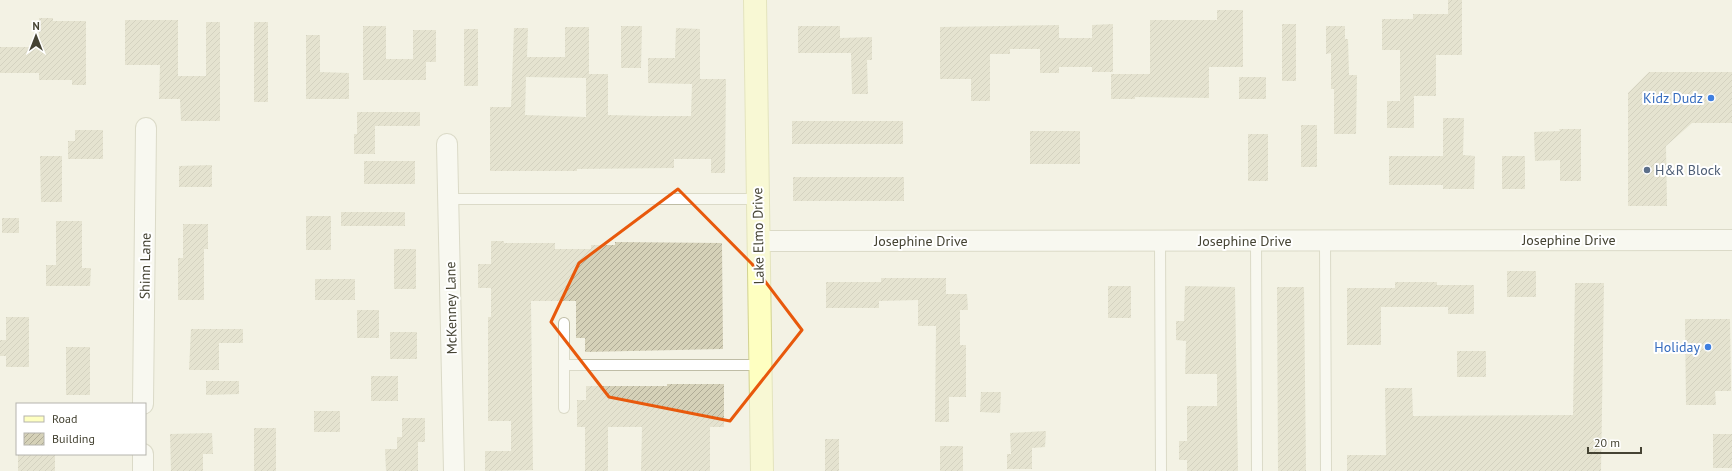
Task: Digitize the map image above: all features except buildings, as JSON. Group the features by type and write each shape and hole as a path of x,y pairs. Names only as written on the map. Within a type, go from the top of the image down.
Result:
{"main road":[{"name":"Lake Elmo Drive","path":"755,0 762,471"}],"street":[{"name":"Shinn Lane","path":"143,403 146,128"},
{"name":"McKenney Lane","path":"447,144 454,471"},
{"name":"Josephine Drive","path":"758,241 1732,240"},
{"path":"143,455 143,471"}],"lane":[{"path":"449,199 758,199"},
{"path":"1256,240 1257,471"},
{"path":"1325,240 1326,471"},
{"path":"1160,241 1161,471"},
{"path":"564,323 564,408"},
{"path":"564,365 760,365"}],"highlighted area":[{"path":"678,189 752,264 802,330 730,421 609,397 551,322 579,263"}],"place":[{"name":"Kidz Dudz","path":"1711,98"},
{"name":"H&R Block","path":"1647,170"},
{"name":"Holiday","path":"1708,347"}]}
